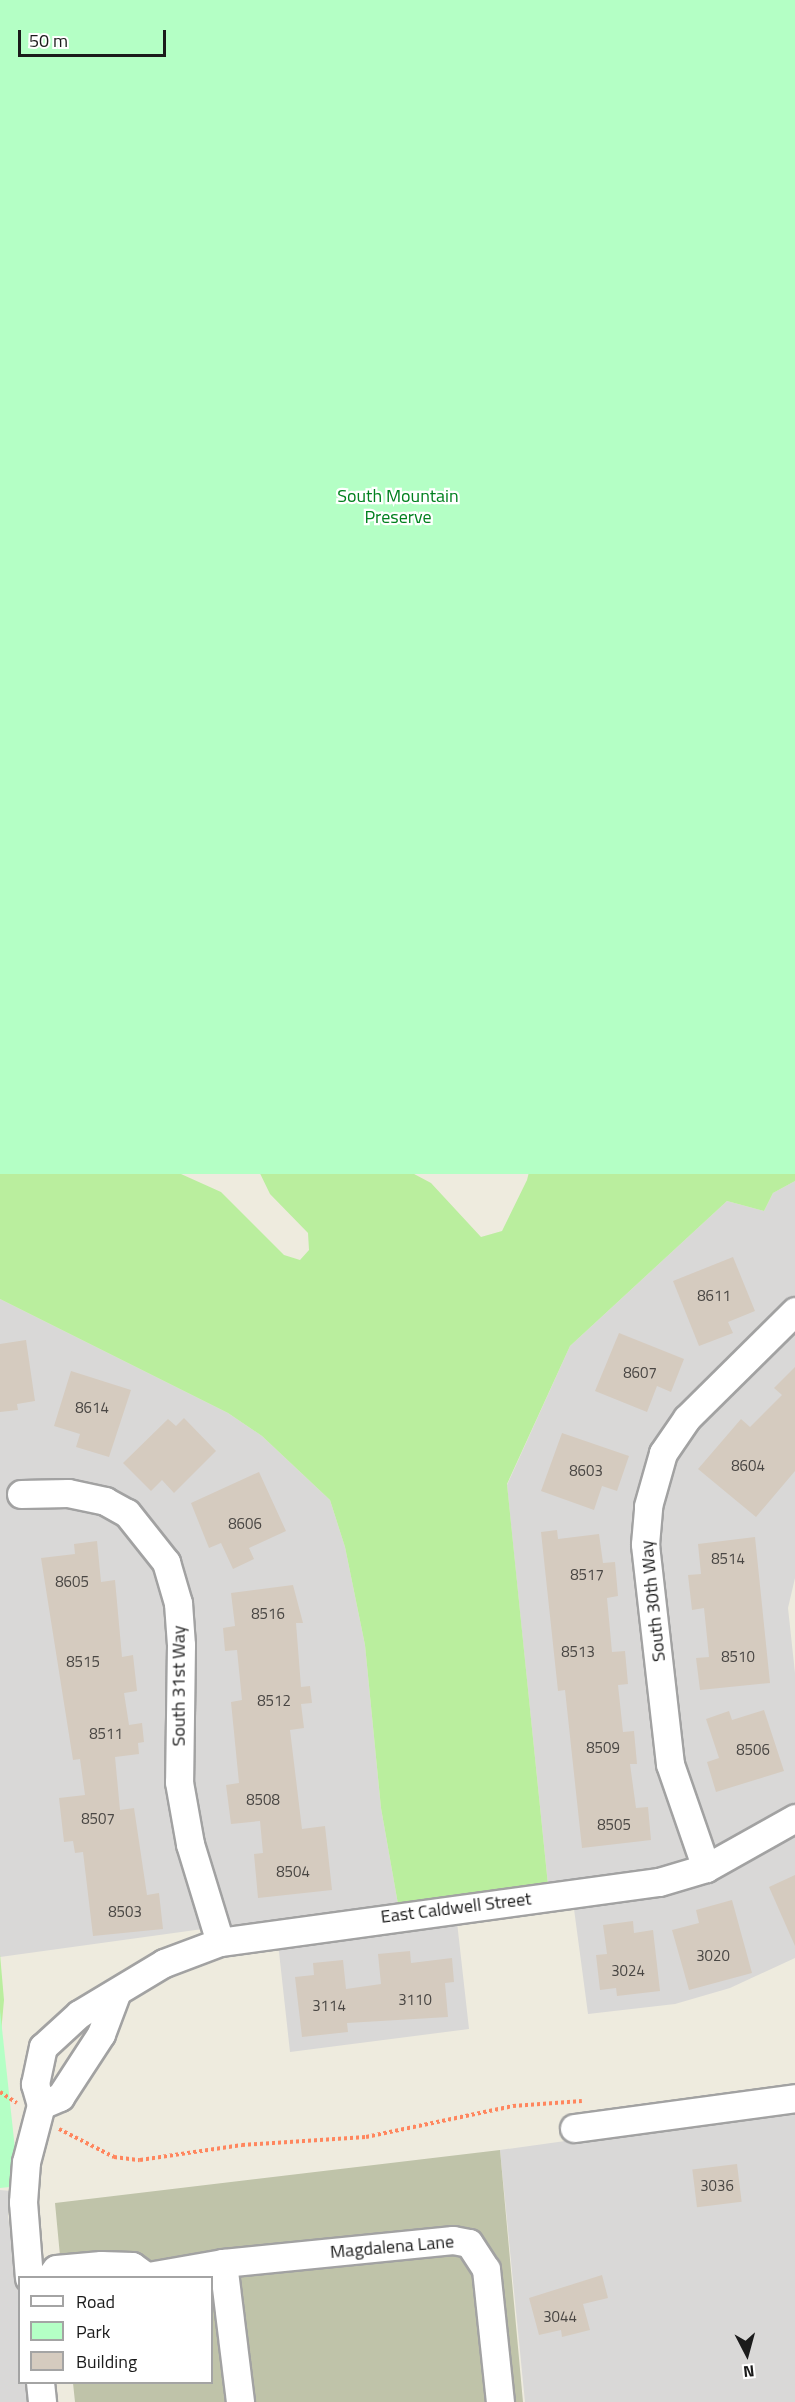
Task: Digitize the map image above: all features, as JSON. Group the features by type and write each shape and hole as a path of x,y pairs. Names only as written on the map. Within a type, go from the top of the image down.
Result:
{"street":[{"name":"South 30th Way","path":"706,1868 670,1764 645,1544 648,1506 663,1453 687,1418 795,1311"},
{"name":"South 31st Way","path":"21,1494 68,1492 105,1501 127,1513 166,1562 178,1603 181,1645 178,1782 193,1854 219,1942"},
{"name":"East Caldwell Street","path":"29,2276 22,2202 38,2110 35,2084 43,2047 79,2014 116,1994 164,1962 219,1942 658,1882 706,1868 795,1818"},
{"path":"38,2110 60,2097 84,2056 101,2034 116,1994"},
{"path":"59,2033 84,2056"},
{"path":"574,2128 795,2098"},
{"name":"Magdalena Lane","path":"50,2276 56,2269 104,2271 132,2266 140,2276 223,2263 453,2240 469,2243 486,2269 500,2402"},
{"path":"223,2263 240,2402"},
{"path":"40,2384 42,2402"}],"path":[{"path":"38,2110 87,2145 114,2157 140,2160 242,2145 366,2137 513,2106 586,2101"}],"shaded area":[{"path":"795,1181 795,1578 788,1608 795,1673 795,1958 730,1988 675,2004 588,2014 574,1909 457,1922 469,2029 290,2052 278,1943 239,1924 0,1957 0,1299 228,1413 262,1436 330,1500 345,1547 365,1645 381,1808 398,1904 548,1885 507,1485 570,1346 727,1201 764,1211 773,1193"},
{"path":"795,2109 795,2402 525,2402 500,2150"},
{"path":"500,2150 523,2402 75,2402 73,2384 213,2384 213,2276 62,2276 55,2203"},
{"path":"0,2190 11,2191 8,2216 18,2284 18,2384 26,2384 28,2402 0,2402"}],"green space":[{"name":"South Mountain Preserve","path":"0,0 795,0 795,1174 0,1174"},
{"name":"South Mountain Preserve","path":"781,0 795,558 795,1181 773,1193 764,1211 727,1201 570,1346 507,1484 548,1885 398,1904 381,1808 365,1645 345,1547 330,1500 262,1436 228,1413 0,1299 0,55","holes":["401,1061 435,1104 472,1128 511,1125 533,1130 535,1148 527,1180 502,1231 481,1237 431,1183 354,1142 346,1129 349,1088","202,1115 253,1159 270,1194 308,1233 309,1250 300,1260 284,1255 221,1192 161,1165 154,1134"]},
{"path":"0,1954 4,2000 0,2044"},
{"path":"0,2010 19,2186 0,2188"}],"building":[{"path":"733,1257 755,1311 728,1322 733,1333 699,1346 673,1281"},
{"path":"619,1333 684,1359 671,1392 657,1386 647,1412 595,1391"},
{"path":"26,1340 35,1401 17,1404 18,1410 0,1412 0,1344"},
{"path":"795,1367 795,1471 756,1517 698,1469 741,1419 750,1427 782,1395 774,1388"},
{"path":"71,1371 131,1390 109,1457 76,1447 80,1434 54,1426"},
{"path":"184,1418 216,1451 174,1493 162,1480 151,1491 123,1463 168,1419 176,1426"},
{"path":"562,1433 629,1456 617,1491 602,1486 594,1510 541,1491"},
{"path":"259,1472 286,1531 249,1548 254,1559 233,1569 221,1543 209,1548 191,1503"},
{"path":"557,1530 558,1539 599,1534 603,1563 615,1562 618,1596 607,1598 612,1652 625,1651 628,1684 618,1685 623,1732 634,1731 637,1764 630,1764 636,1808 648,1807 651,1840 582,1848 565,1690 558,1691 541,1532"},
{"path":"755,1537 770,1683 700,1690 696,1658 709,1657 704,1608 692,1610 688,1575 701,1574 698,1544"},
{"path":"97,1541 101,1582 115,1580 122,1657 133,1655 137,1691 124,1693 129,1725 142,1723 144,1742 138,1743 139,1754 115,1757 120,1810 134,1808 147,1895 159,1893 163,1929 93,1936 83,1852 75,1853 73,1841 64,1842 59,1798 85,1795 80,1759 73,1760 41,1558 75,1554 74,1544"},
{"path":"293,1585 303,1623 296,1623 301,1687 310,1686 312,1703 301,1704 304,1728 290,1730 302,1829 325,1826 332,1890 258,1898 254,1854 263,1853 260,1821 231,1824 226,1785 239,1783 231,1702 242,1700 237,1650 225,1651 223,1628 235,1626 231,1593"},
{"path":"764,1710 784,1771 716,1792 707,1762 719,1758 706,1719 729,1711 732,1720"},
{"path":"795,1875 795,1946 769,1887"},
{"path":"732,1900 752,1973 689,1990 672,1930 699,1923 696,1910"},
{"path":"633,1921 634,1933 653,1930 660,1991 617,1996 616,1988 600,1990 596,1955 607,1954 603,1925"},
{"path":"410,1951 411,1963 452,1958 454,1982 445,1983 448,2017 347,2023 348,2032 302,2037 295,1977 314,1975 313,1963 343,1960 346,1989 381,1984 378,1954"},
{"path":"737,2164 742,2202 697,2207 692,2169"},
{"path":"602,2275 608,2298 583,2304 590,2330 562,2337 561,2330 539,2335 529,2298"}]}
